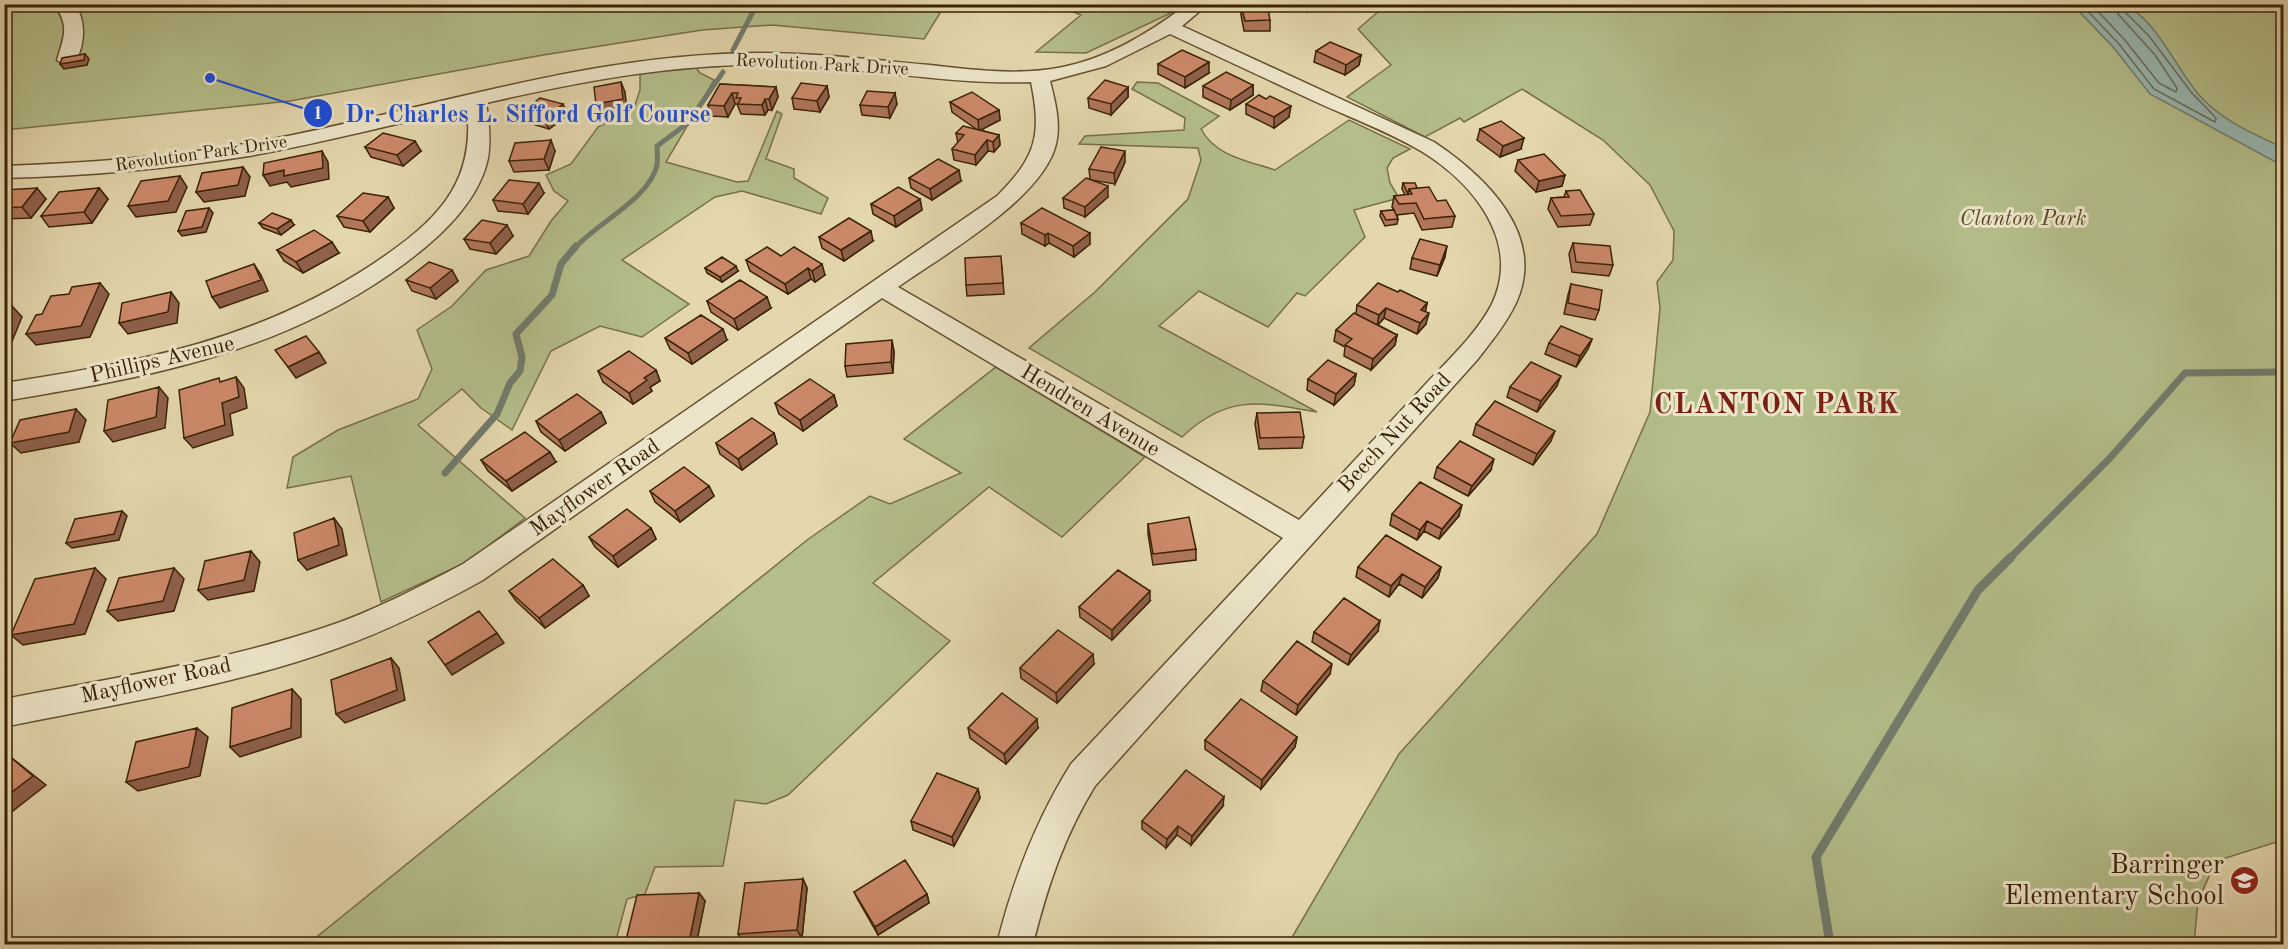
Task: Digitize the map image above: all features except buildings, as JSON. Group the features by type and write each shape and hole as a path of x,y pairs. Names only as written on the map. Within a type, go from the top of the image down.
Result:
{"street":[{"path":"63,4 72,12 75,22 67,60"},
{"name":"Revolution Park Drive","path":"4,172 103,169 227,154 612,72 711,61 783,60 1006,78 1039,76 1092,65 1121,53 1170,27 1199,4"},
{"name":"Beech Nut Road","path":"1015,945 1043,846 1068,797 1083,775 1483,335 1505,301 1513,270 1511,247 1504,223 1491,201 1473,180 1452,162 1427,146 1170,27"},
{"name":"Mayflower Road","path":"4,713 272,657 330,639 445,587 522,540 1005,201 1032,173 1043,154 1049,134 1048,114 1039,76"},
{"name":"Phillips Avenue","path":"4,392 183,360 255,337 300,318 348,291 411,248 444,216 465,187 477,159 480,127 476,100"},
{"name":"Hendren Avenue","path":"880,287 1301,535"}],"green space":[{"path":"1131,4 1171,13 1086,53 1036,52 1081,15 1057,5"},
{"name":"Clanton Park","path":"1387,4 2283,5 2283,840 2216,861 2198,901 2194,944 1290,944 1399,754 1597,534 1650,412 1660,308 1657,282 1673,260 1674,231 1650,185 1603,140 1522,89 1464,122 1460,118 1425,137 1347,97 1391,65 1358,29"},
{"path":"5,5 945,5 924,39 772,25 702,30 543,55 290,101 5,130"},
{"path":"696,68 700,73 714,80 666,162 737,182 748,181 777,111 782,114 766,159 794,169 794,178 828,198 821,214 742,191 715,197 622,260 689,304 642,337 600,326 551,351 512,430 481,408 462,389 418,425 525,518 467,562 381,602 351,476 287,488 293,457 338,430 418,399 432,369 417,330 452,306 486,270 529,256 551,221 568,201 554,191 546,175 571,164 598,127 634,108 640,90 640,73"},
{"path":"1137,82 1158,83 1219,116 1201,129 1215,146 1243,160 1275,170 1349,120 1410,149 1393,158 1387,168 1390,183 1399,198 1354,210 1365,237 1305,296 1297,293 1268,327 1199,291 1159,326 1317,412 1262,404 1245,405 1214,414 1198,423 1182,437 1029,348 1095,292 1188,199 1201,160 1198,148 1079,144 1085,136 1184,130 1185,118 1132,89"},
{"path":"996,367 1145,457 1062,537 989,487 873,583 950,641 788,795 766,804 735,800 723,866 655,867 645,894 627,899 615,944 308,944 807,540 870,496 890,504 961,473 904,439"}],"water":[{"path":"2123,4 2138,14 2158,36 2202,98 2240,127 2283,148 2283,166 2150,94 2114,48 2073,5"}],"waterway":[{"path":"733,50 757,4"},
{"path":"575,248 622,210 644,188 657,165 657,146 688,123 723,72"},
{"path":"445,473 497,414 510,383 520,371 522,357 516,334 552,295 561,264 576,246"},
{"path":"1830,944 1816,857 1978,590 2110,458 2185,373 2284,372"}],"place":[{"name":"Dr. Charles L. Sifford Golf Course","path":"210,78"},
{"name":"Barringer Elementary School","path":"2245,881"}],"district":[{"name":"CLANTON PARK","path":"1777,406"}]}
